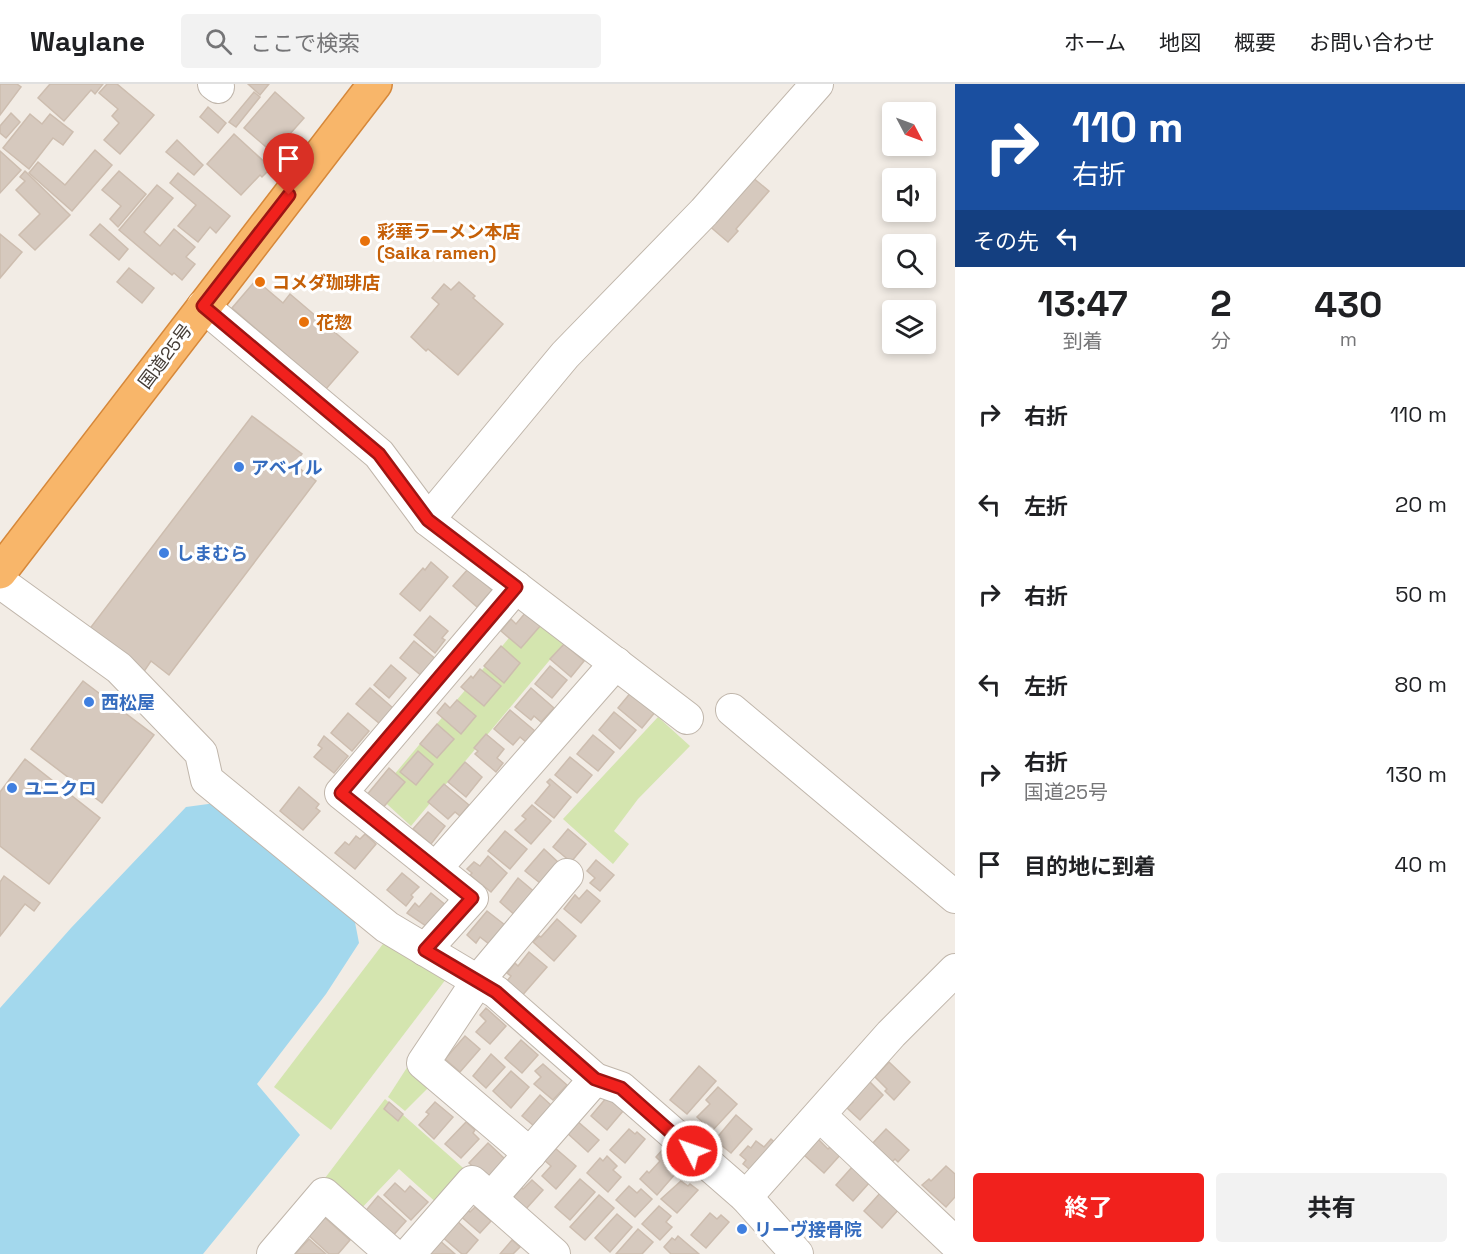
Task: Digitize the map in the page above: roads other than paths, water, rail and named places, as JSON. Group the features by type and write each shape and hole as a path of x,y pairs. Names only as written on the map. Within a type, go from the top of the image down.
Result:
{"highway":[{"name":"国道25号","path":"0,572 375,84"}],"street":[{"path":"428,520 565,355 704,212 818,84"},
{"path":"203,306 379,454 428,520 687,718"},
{"path":"0,582 119,668 201,753 207,780 387,927 496,992 595,1079 621,1088 746,1197 796,1254"},
{"path":"425,950 472,898 341,793 516,587"},
{"path":"436,868 616,663"},
{"path":"732,710 955,897"},
{"path":"530,1154 423,1064 477,982 567,875"},
{"path":"746,1197 891,1034 955,970"},
{"path":"491,1198 595,1079"},
{"path":"827,1122 955,1243"},
{"path":"409,1254 472,1182 554,1254"},
{"path":"273,1254 324,1194 392,1254"}],"water":[{"path":"223,802 353,912 359,943 326,994 257,1084 300,1135 203,1254 0,1254 0,1008 71,928 186,807"}],"place":[{"name":"彩華ラーメン本店 (Saika ramen)","path":"365,241"},
{"name":"コメダ珈琲店","path":"260,282"},
{"name":"花惣","path":"304,322"},
{"name":"アベイル","path":"239,467"},
{"name":"しまむら","path":"164,553"},
{"name":"西松屋","path":"89,702"},
{"name":"ユニクロ","path":"12,788"},
{"name":"リーヴ接骨院","path":"742,1229"}]}
